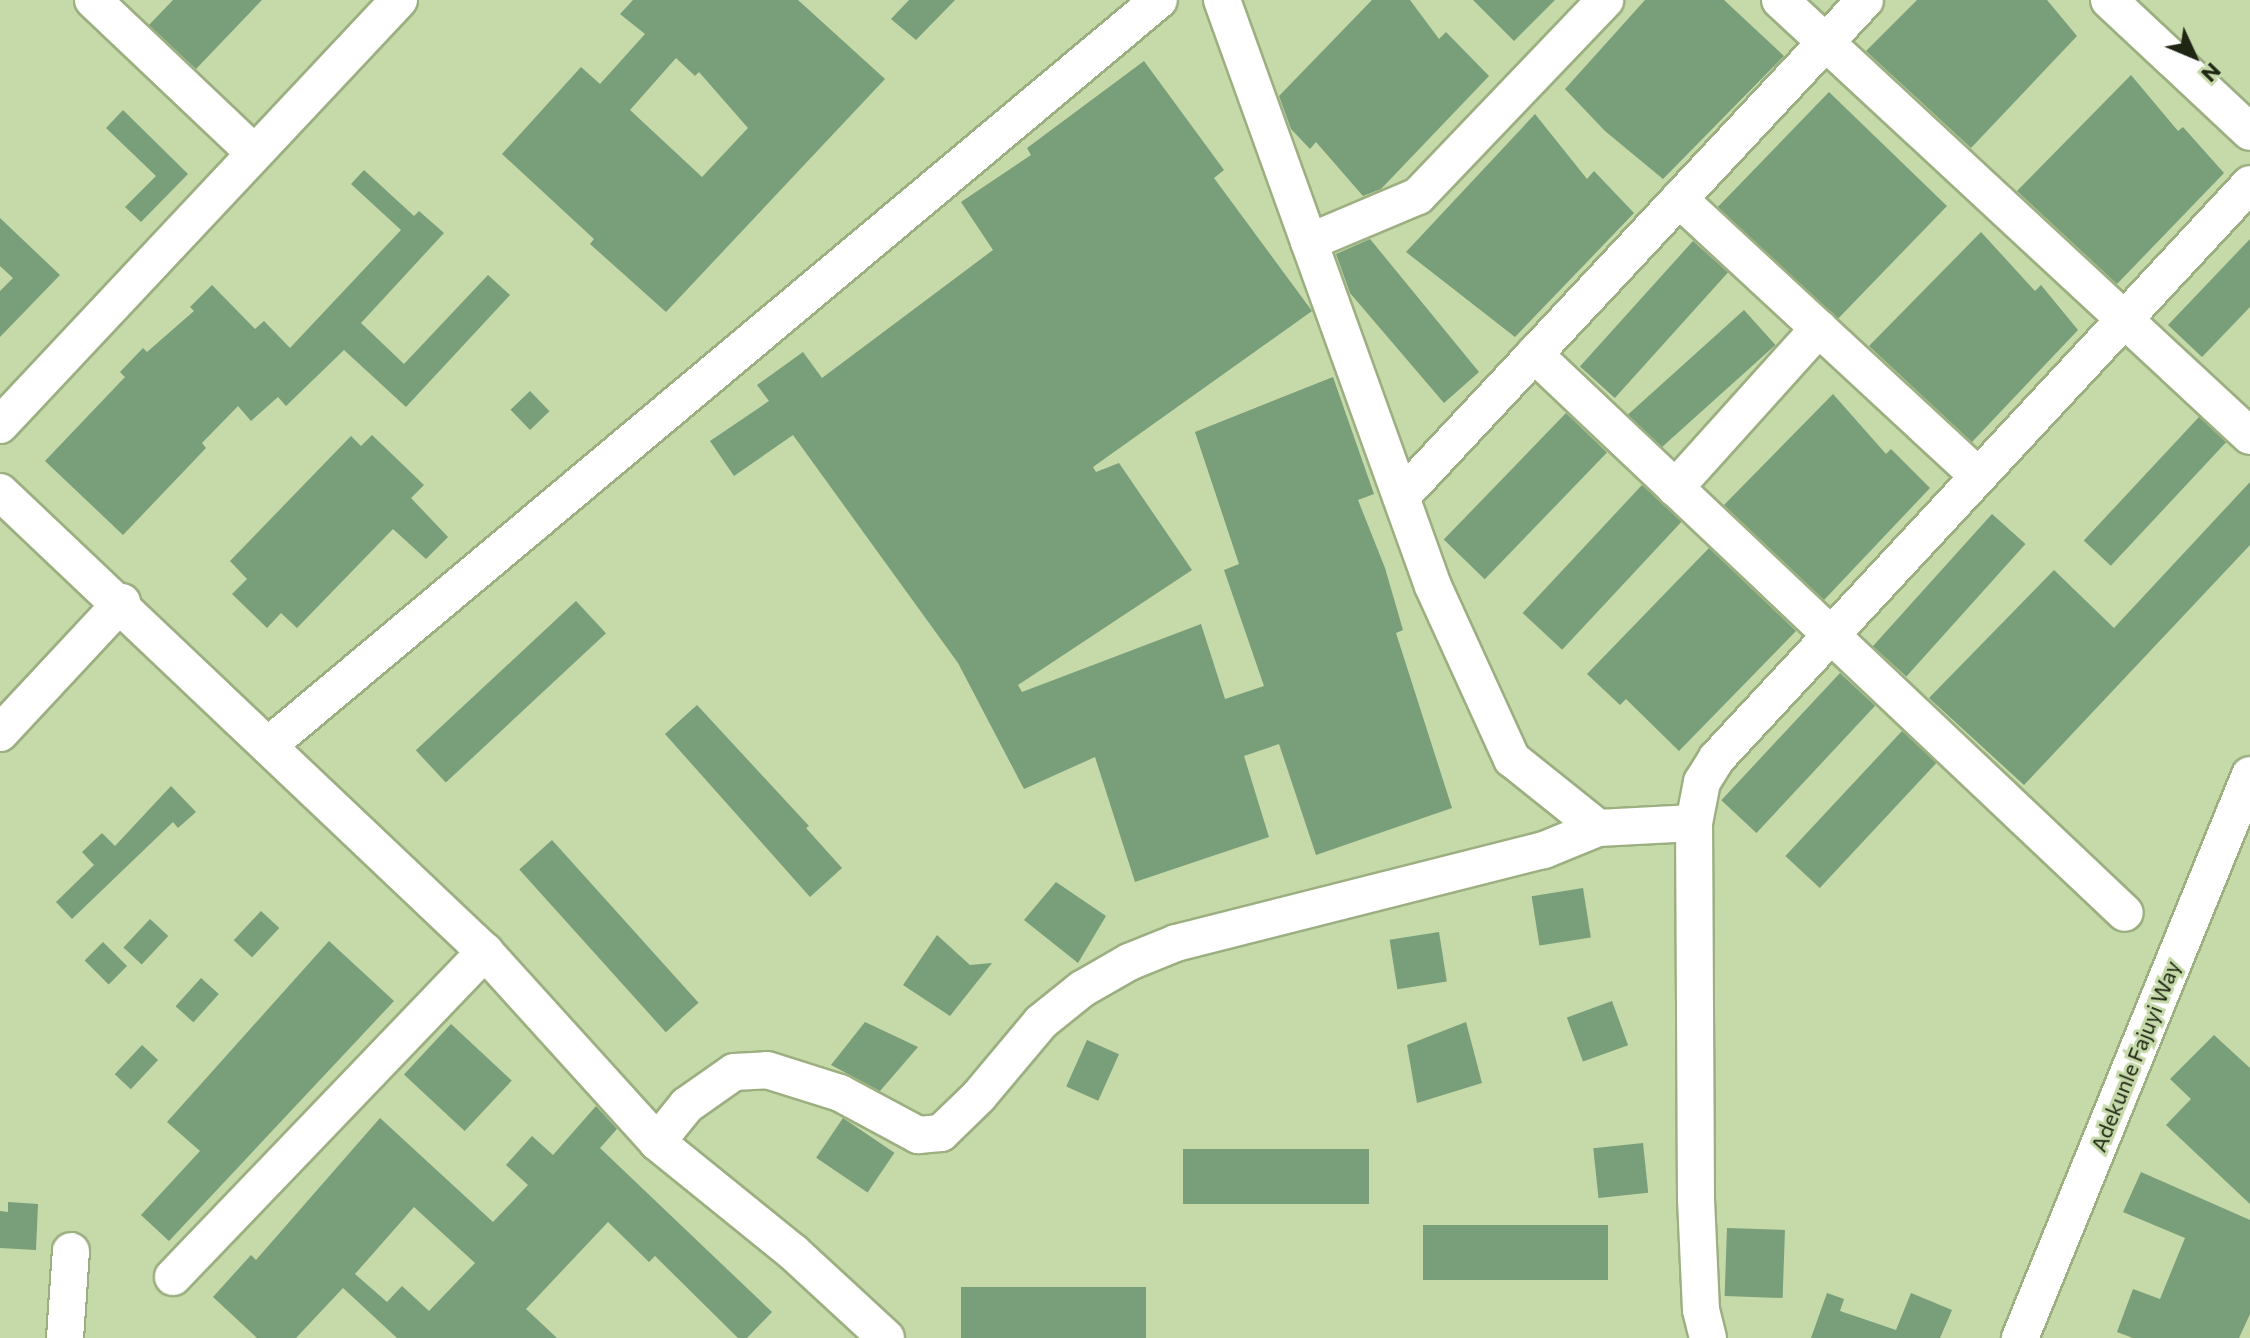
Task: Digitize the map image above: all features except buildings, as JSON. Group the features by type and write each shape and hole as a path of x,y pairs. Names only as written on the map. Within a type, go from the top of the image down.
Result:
{"street":[{"path":"93,0 254,153"},
{"path":"0,425 399,0"},
{"path":"270,744 1159,0"},
{"path":"1222,0 1403,495 1433,586 1512,759 1598,828"},
{"path":"1309,242 1418,196 1605,0"},
{"path":"1780,0 2122,322 2250,436"},
{"path":"1403,495 1865,0"},
{"path":"2109,0 2250,132"},
{"path":"1708,1338 1701,1310 1696,1199 1694,823 1702,782 1717,758 2250,184"},
{"path":"1679,199 1978,476"},
{"path":"1675,488 1819,328"},
{"path":"1534,354 2125,913"},
{"path":"0,492 122,602 485,952 657,1142 794,1253 886,1338"},
{"path":"0,733 122,602"},
{"name":"Adekunle Fajuyi Way","path":"2020,1338 2250,775"},
{"path":"657,1142 687,1105 734,1072 767,1070 840,1093 918,1135 941,1133 1041,1022 1082,989 1129,962 1176,943 1544,850 1598,828 1694,823"},
{"path":"173,1277 485,952"},
{"path":"65,1338 71,1251"}]}
